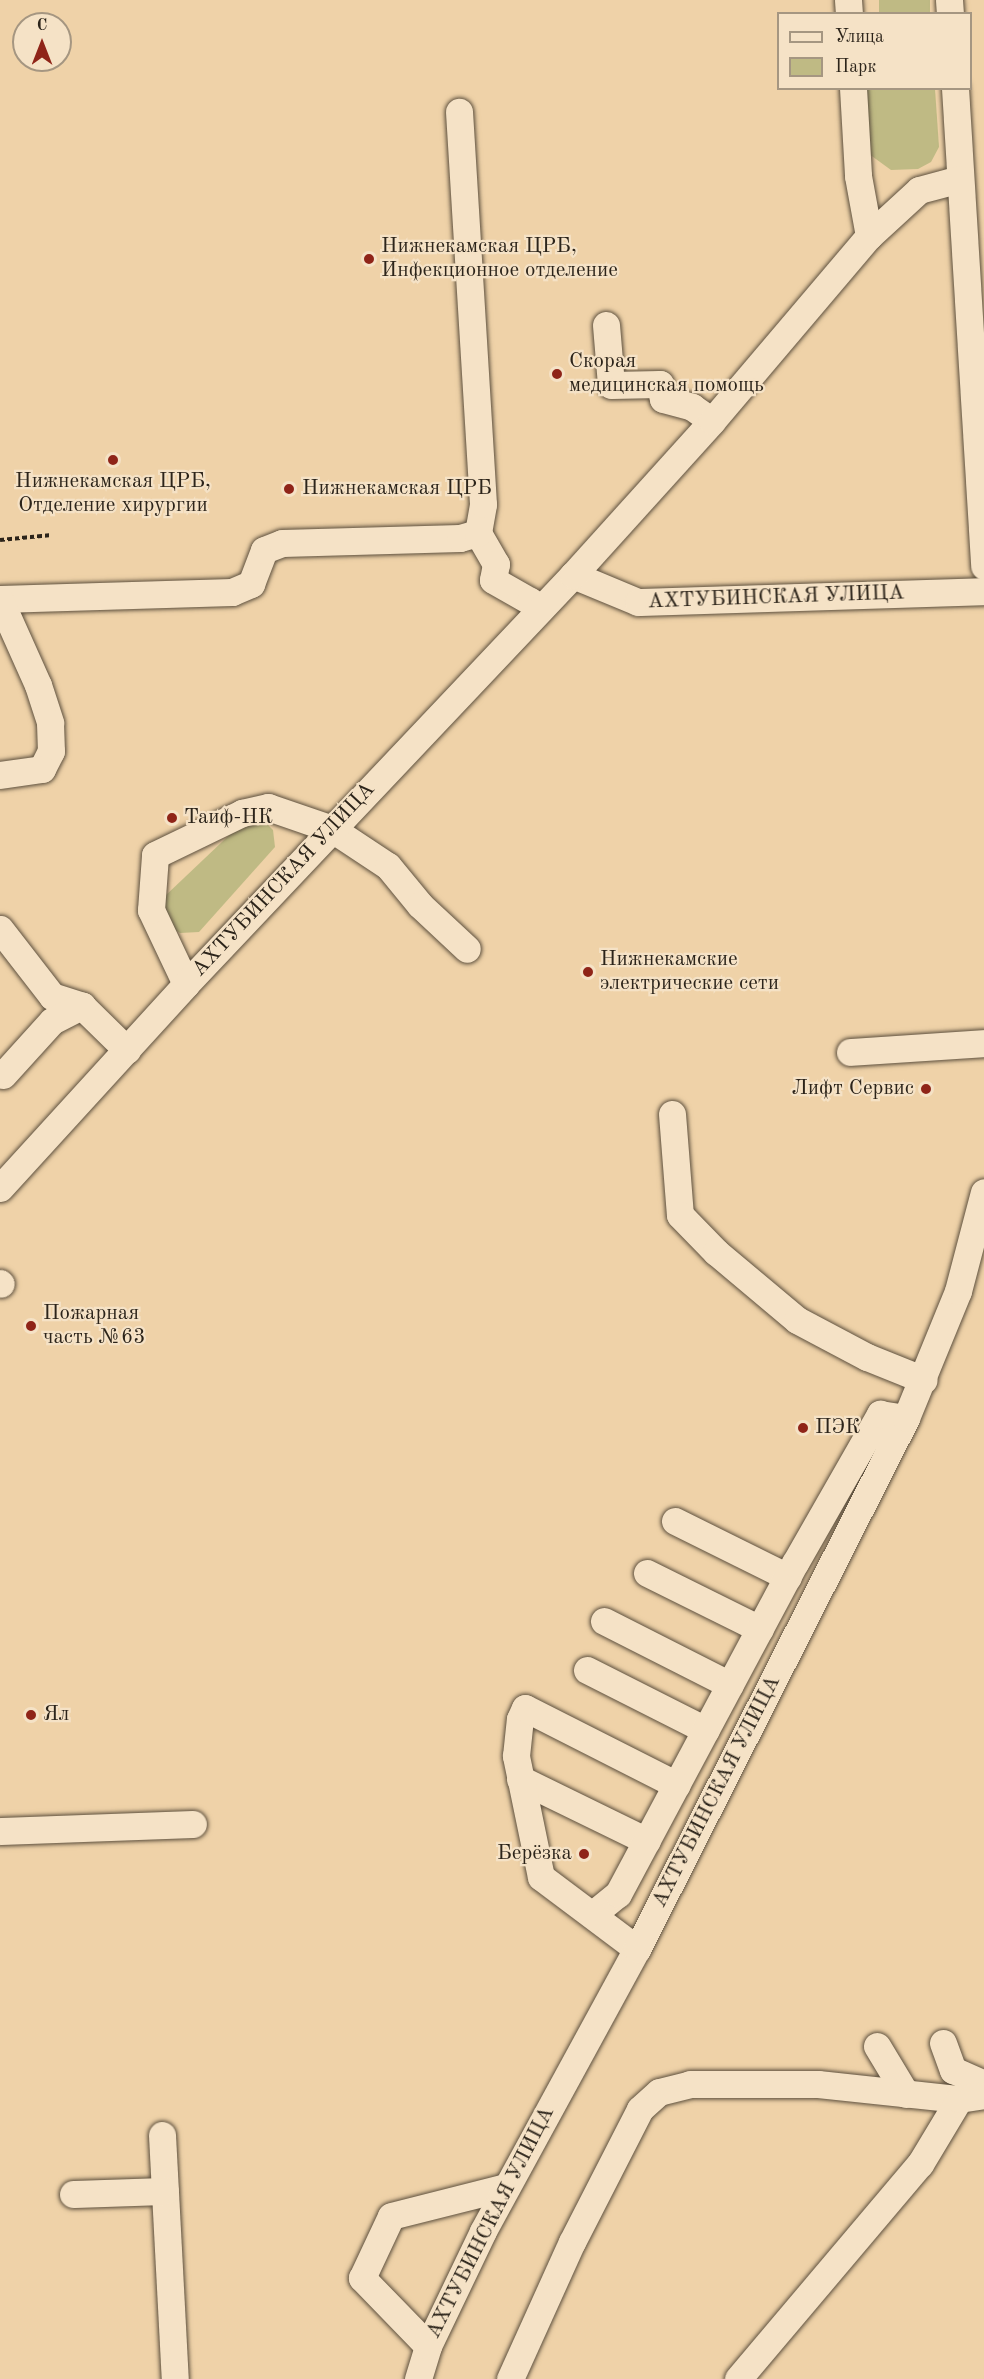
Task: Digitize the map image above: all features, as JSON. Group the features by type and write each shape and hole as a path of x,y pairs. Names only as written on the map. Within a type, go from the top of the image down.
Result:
{"street":[{"path":"853,90 858,176 869,236"},
{"path":"954,90 960,179 973,225 984,566"},
{"path":"459,112 483,504 478,534 496,564 493,580 530,601 540,610"},
{"name":"АХТУБИНСКАЯ УЛИЦА","path":"0,1188 186,984 573,575 712,421 869,236 919,190 960,179"},
{"path":"606,325 611,385 660,384 663,399 692,407 712,421"},
{"path":"0,775 42,770 51,751 51,723 38,685 0,600 232,592 251,584 264,550 282,543 460,538 478,534"},
{"name":"АХТУБИНСКАЯ УЛИЦА","path":"573,575 638,602 984,591"},
{"path":"186,984 151,910 155,855 242,813 268,807 332,829 388,866 420,905 467,949"},
{"path":"2,935 52,996 82,1006 127,1050"},
{"path":"3,1075 52,1021 82,1006"},
{"path":"850,1052 984,1044"},
{"path":"672,1113 680,1215 716,1252 796,1320 867,1357 924,1380"},
{"name":"АХТУБИНСКАЯ УЛИЦА","path":"418,2379 428,2346 506,2187 637,1948 906,1418 924,1380 958,1291 984,1192"},
{"path":"593,1914 618,1894 788,1577 880,1414 906,1418"},
{"path":"675,1521 788,1577"},
{"path":"647,1573 760,1629"},
{"path":"604,1621 730,1685"},
{"path":"587,1670 706,1730"},
{"path":"637,1948 541,1877 516,1756 520,1719 525,1708 677,1785"},
{"path":"520,1779 647,1841"},
{"path":"0,1831 193,1824"},
{"path":"943,2043 953,2070 984,2084"},
{"path":"877,2046 906,2094"},
{"path":"510,2379 572,2242 635,2118 640,2109 659,2092 690,2084 728,2083 841,2085 906,2094 972,2097"},
{"path":"738,2379 920,2164 972,2097"},
{"path":"162,2135 175,2379"},
{"path":"428,2346 362,2278 391,2216 506,2187"},
{"path":"74,2194 165,2191"}],"path":[{"path":"0,540 52,535"}],"green space":[{"path":"879,0 930,0 930,12 879,12"},
{"path":"865,90 935,90 939,147 931,162 918,169 891,170 869,154"},
{"path":"255,819 265,822 273,830 275,847 199,932 180,933 169,926 162,914 165,896 243,822"}],"place":[{"name":"Нижнекамская ЦРБ, Инфекционное отделение","path":"369,259"},
{"name":"Скорая медицинская помощь","path":"557,374"},
{"name":"Нижнекамская ЦРБ, Отделение хирургии","path":"113,460"},
{"name":"Нижнекамская ЦРБ","path":"289,489"},
{"name":"Таиф-НК","path":"172,818"},
{"name":"Нижнекамские электрические сети","path":"588,972"},
{"name":"Лифт Сервис","path":"926,1089"},
{"name":"Пожарная часть №63","path":"31,1326"},
{"name":"ПЭК","path":"803,1428"},
{"name":"Ял","path":"31,1715"},
{"name":"Берёзка","path":"584,1854"}]}
